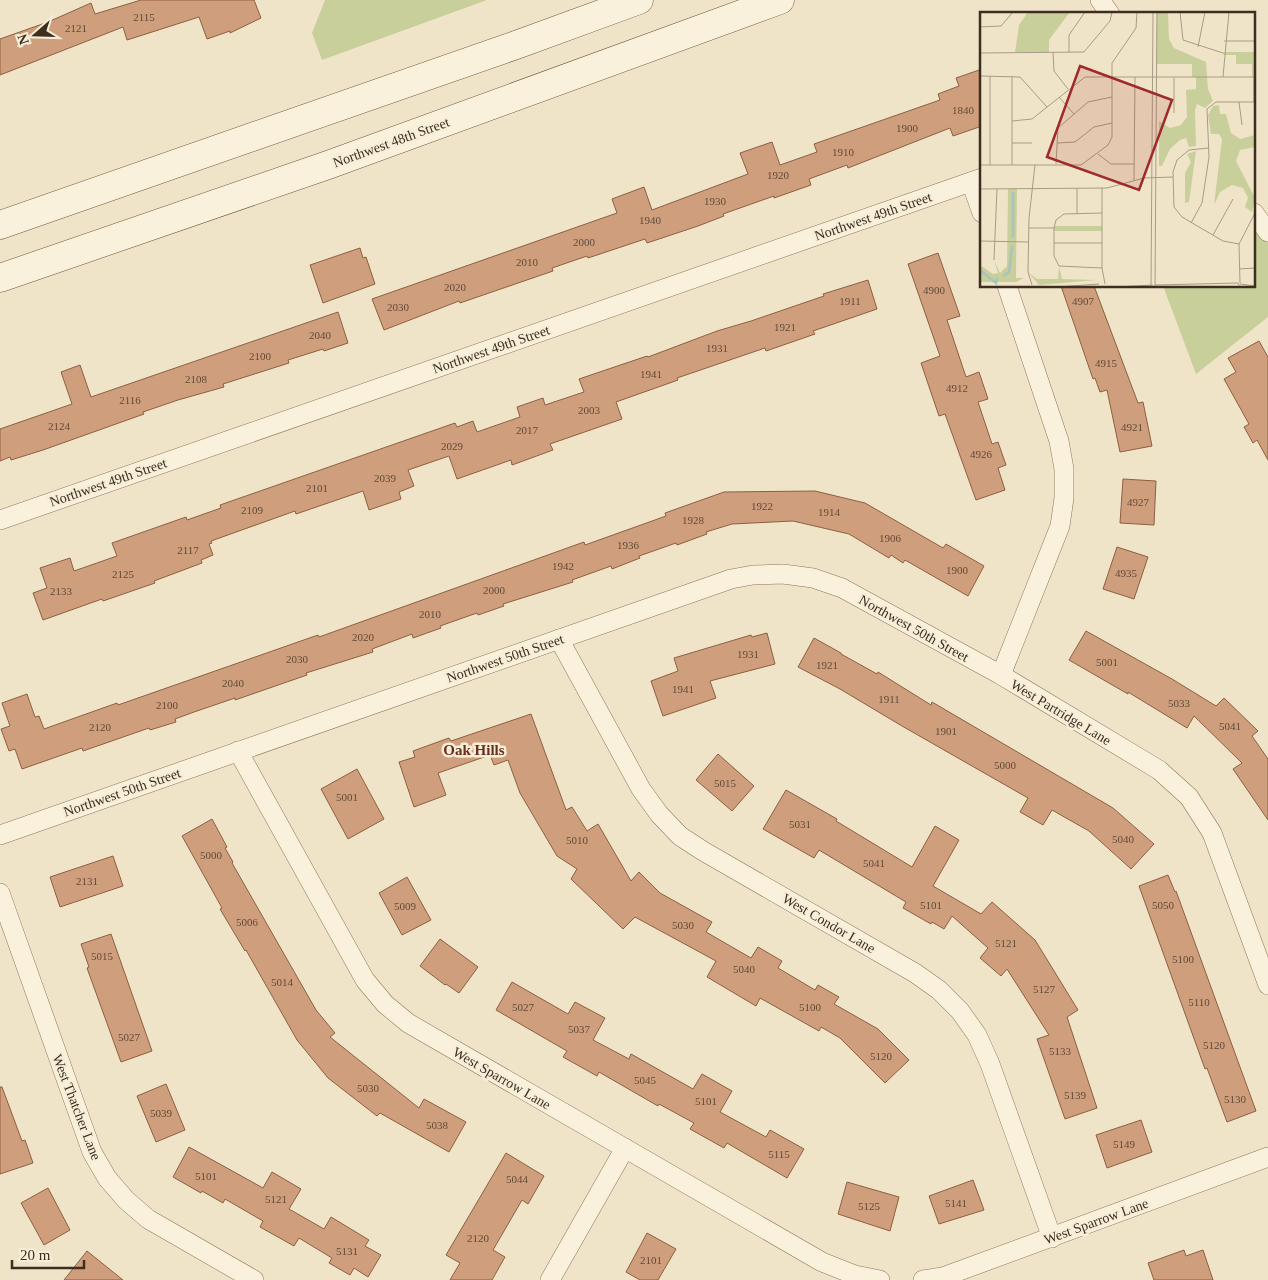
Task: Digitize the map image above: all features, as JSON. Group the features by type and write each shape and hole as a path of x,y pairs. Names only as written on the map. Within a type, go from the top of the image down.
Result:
{"main road":[{"path":"0,225 516,45 639,0"},
{"name":"Northwest 48th Street","path":"0,278 328,165 780,0"}],"street":[{"path":"1100,0 1109,12"},
{"path":"976,180 980,202"},
{"name":"Northwest 49th Street","path":"0,520 976,180"},
{"path":"1256,216 1268,232"},
{"name":"West Partridge Lane","path":"1008,288 1059,441 1064,469 1064,498 1060,526 1001,676 1159,770 1189,797 1212,833 1268,985"},
{"name":"Northwest 50th Street","path":"0,834 730,579 753,575 783,574 813,578 842,588 1001,676"},
{"name":"West Condor Lane","path":"559,639 641,789 659,814 680,836 915,973 939,990 960,1010 977,1034 990,1064 1052,1238"},
{"name":"West Sparrow Lane","path":"238,751 365,980 385,1004 408,1024 822,1262 854,1275 880,1280"},
{"name":"West Thatcher Lane","path":"0,893 92,1152 107,1178 126,1200 148,1219 254,1280"},
{"path":"550,1280 625,1148"},
{"name":"West Sparrow Lane","path":"923,1280 943,1277 1268,1157"}],"green space":[{"path":"325,0 487,0 322,60 312,33"},
{"path":"1256,216 1268,232 1268,317 1196,374 1164,288 1256,288"}],"building":[{"path":"141,0 254,0 261,18 230,33 230,31 207,39 199,17 127,40 123,27 0,75 0,39 48,22 91,3 95,14"},
{"path":"980,70 980,127 953,136 950,128 848,168 847,165 809,179 811,185 723,214 724,216 698,226 647,243 645,239 588,258 587,256 552,268 553,271 460,303 459,301 384,330 372,299 617,213 612,199 644,187 652,210 748,174 740,153 772,142 780,165 817,152 814,144 940,100 938,94 959,86 956,78"},
{"path":"360,248 363,258 366,257 375,284 323,303 310,265"},
{"path":"938,253 960,316 947,320 966,377 979,372 988,399 978,402 992,444 998,442 1006,465 998,468 1005,490 976,500 945,414 939,416 921,363 940,356 908,264"},
{"path":"868,280 877,309 813,331 815,334 766,351 765,348 677,378 678,380 616,402 622,419 550,444 553,450 512,465 511,460 457,479 449,456 408,470 414,486 399,492 401,499 369,510 363,491 296,514 295,511 211,541 212,543 209,544 213,555 201,560 202,563 154,581 155,583 43,620 33,593 47,588 40,568 70,558 74,571 117,556 112,543 186,517 187,520 221,508 220,505 455,423 457,427 473,421 477,432 520,417 517,407 543,398 545,405 584,392 579,379 648,357 717,331"},
{"path":"1062,288 1095,288 1138,403 1143,402 1152,446 1120,452 1107,390 1100,392 1095,378 1093,379"},
{"path":"338,312 348,343 288,360 289,363 223,384 224,387 143,412 144,414 43,450 11,460 10,457 0,461 0,429 72,404 61,372 80,365 91,397"},
{"path":"1259,341 1268,357 1268,460 1257,440 1253,443 1244,427 1249,424 1224,379 1236,372 1228,358"},
{"path":"1123,479 1156,481 1154,525 1120,523"},
{"path":"815,491 865,503 943,548 946,544 984,566 968,596 905,560 903,563 891,555 889,558 849,534 793,521 732,524 706,532 707,534 677,545 676,543 639,556 640,558 612,569 611,566 572,580 573,582 440,626 441,628 413,638 412,634 372,649 373,652 306,673 307,675 235,700 235,698 194,712 175,719 176,722 150,730 149,728 83,751 82,748 22,769 15,749 9,751 1,729 10,726 2,703 27,694 35,717 39,716 44,729 318,635 319,637 584,542 585,545 666,516 665,513 724,492"},
{"path":"1117,547 1148,557 1134,599 1103,589"},
{"path":"1086,631 1216,706 1224,698 1258,731 1252,736 1268,759 1268,820 1233,769 1242,763 1194,716 1187,728 1128,692 1128,694 1069,660"},
{"path":"767,633 775,664 710,681 716,698 663,716 651,681 678,671 674,658 751,635 752,637"},
{"path":"814,638 877,674 878,672 931,705 932,702 1113,808 1154,844 1131,869 1089,831 1052,810 1043,825 1020,812 1028,798 840,689 798,667"},
{"path":"531,714 566,810 572,807 587,831 598,824 631,881 639,872 660,893 712,922 706,932 751,958 758,947 782,961 778,968 815,990 818,985 839,997 834,1004 878,1029 909,1060 885,1083 840,1038 821,1027 819,1031 760,998 756,1006 707,977 716,961 635,917 623,929 571,879 577,869 557,856 520,793 508,760 494,765 490,755 438,773 446,795 414,807 399,762 415,757 413,751 449,738 451,741"},
{"path":"718,754 754,786 732,811 696,780"},
{"path":"357,769 384,819 348,839 321,789"},
{"path":"786,790 837,819 836,821 912,867 935,826 959,840 933,886 981,914 992,902 1035,940 1078,1010 1067,1017 1097,1108 1065,1119 1037,1039 1049,1035 1007,969 1001,976 980,958 988,948 952,916 944,929 932,922 931,924 903,908 906,902 819,850 814,858 763,829"},
{"path":"212,819 227,847 225,848 232,863 316,1010 335,1033 330,1037 419,1108 424,1099 466,1122 449,1152 380,1113 377,1116 328,1078 297,1040 246,950 220,909 222,908 182,836"},
{"path":"113,856 123,886 60,907 50,877"},
{"path":"1168,875 1176,891 1256,1111 1227,1122 1207,1068 1205,1069 1139,886"},
{"path":"407,877 431,920 402,935 379,893"},
{"path":"111,934 152,1051 121,1062 87,968 89,967 81,944"},
{"path":"440,939 478,967 459,993 420,966"},
{"path":"512,982 568,1014 575,1002 605,1018 593,1040 629,1059 631,1054 693,1089 702,1074 732,1091 720,1112 766,1137 770,1130 804,1149 787,1178 727,1143 724,1148 690,1129 694,1123 659,1104 658,1106 599,1072 597,1076 563,1057 567,1051 496,1010"},
{"path":"166,1084 185,1130 156,1142 137,1096"},
{"path":"0,1087 2,1087 22,1141 25,1140 33,1163 0,1174"},
{"path":"1141,1120 1152,1152 1107,1168 1096,1135"},
{"path":"189,1147 263,1188 272,1172 301,1189 289,1209 324,1229 331,1217 369,1240 365,1246 381,1255 368,1277 354,1268 350,1275 329,1263 332,1258 299,1238 294,1246 260,1227 263,1221 225,1199 223,1203 173,1177"},
{"path":"506,1153 544,1176 528,1204 522,1200 493,1250 505,1257 492,1280 450,1280 460,1263 446,1255"},
{"path":"973,1180 984,1210 939,1224 929,1196"},
{"path":"847,1182 899,1197 890,1231 838,1214"},
{"path":"48,1188 70,1230 44,1245 21,1203"},
{"path":"647,1233 676,1249 658,1280 640,1280 626,1272"},
{"path":"1184,1250 1186,1256 1203,1250 1213,1280 1154,1280 1148,1263"},
{"path":"87,1251 123,1280 64,1280"}],"district":[{"name":"Oak Hills","path":"474,750"}]}
